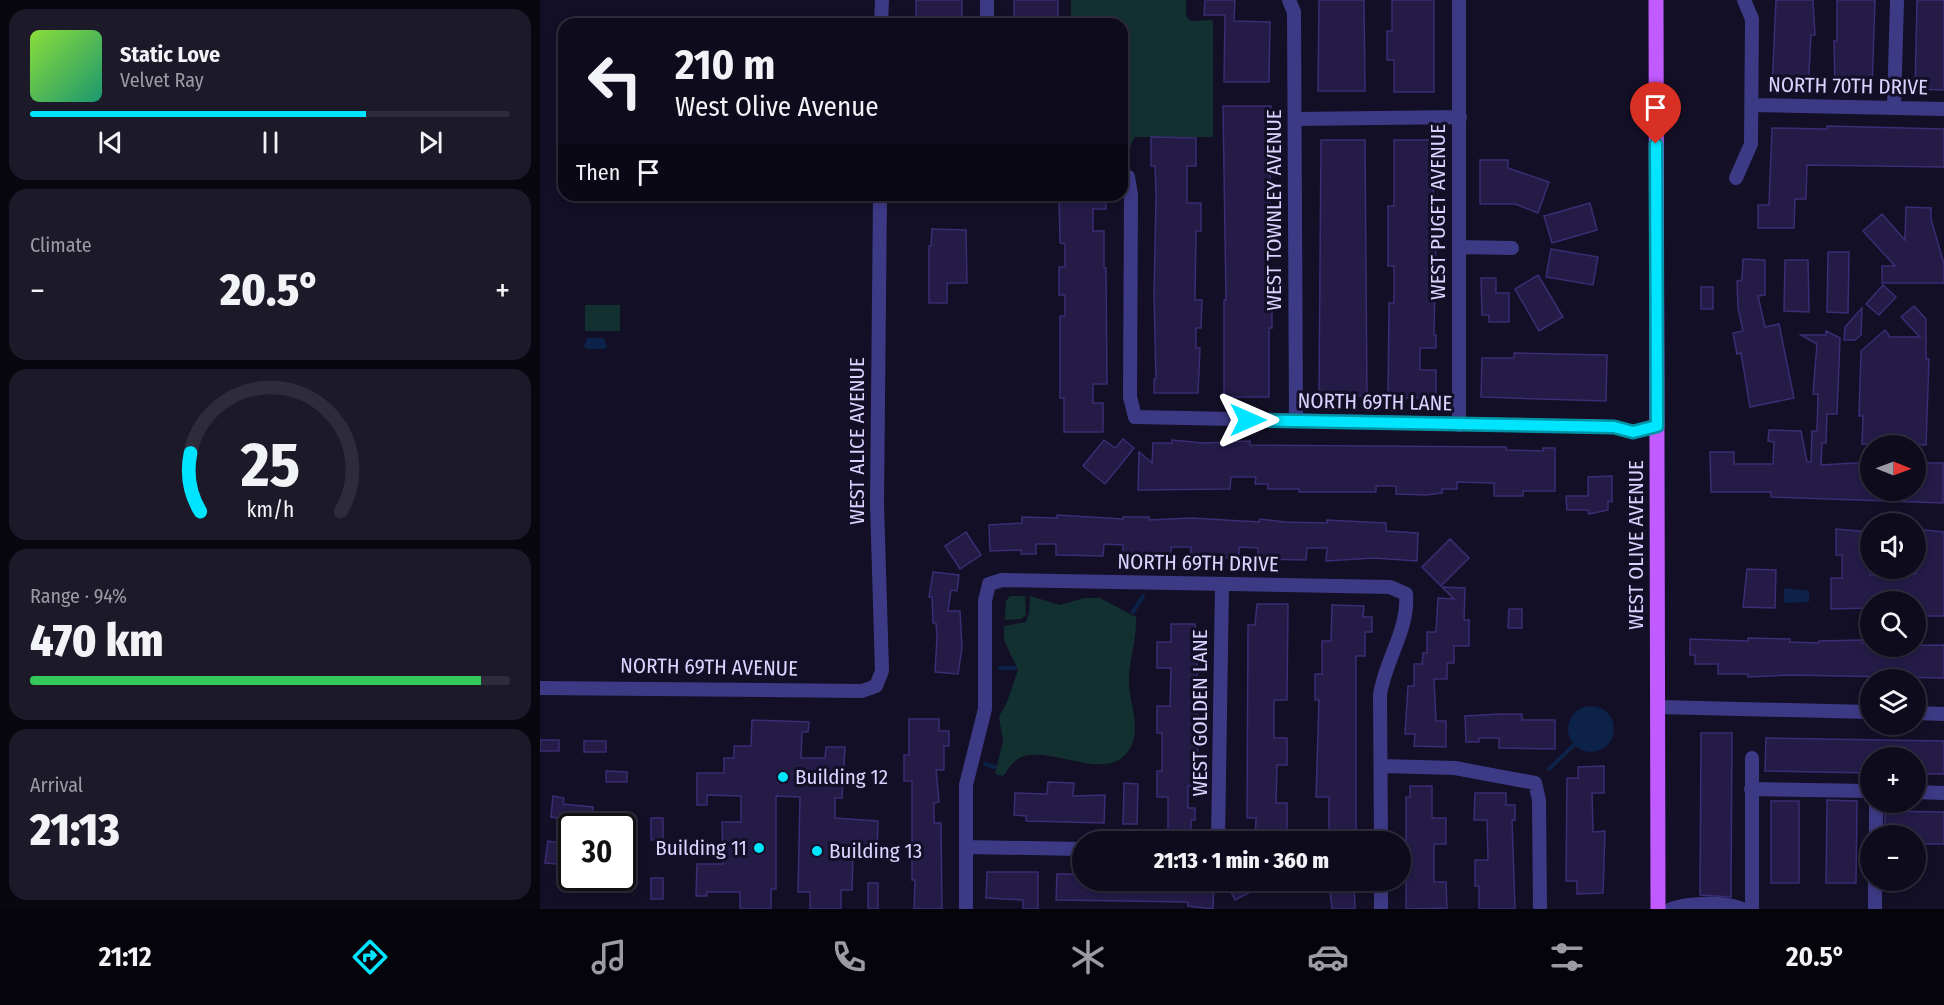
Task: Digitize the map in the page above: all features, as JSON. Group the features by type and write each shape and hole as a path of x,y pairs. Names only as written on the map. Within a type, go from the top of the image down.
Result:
{"main road":[{"name":"WEST OLIVE AVENUE","path":"1656,0 1658,909"}],"street":[{"path":"881,18 882,0"},
{"path":"987,0 987,18"},
{"name":"WEST TOWNLEY AVENUE","path":"1289,0 1294,12 1296,421"},
{"name":"WEST PUGET AVENUE","path":"1459,0 1459,425"},
{"path":"1736,178 1750,144 1752,19 1744,0"},
{"path":"1894,107 1897,0"},
{"name":"NORTH 70TH DRIVE","path":"1751,105 1944,109"},
{"path":"1295,119 1460,117"},
{"name":"NORTH 69TH LANE","path":"1128,186 1131,195 1130,398 1135,417 1614,427 1633,422 1657,426"},
{"name":"WEST ALICE AVENUE","path":"876,686 882,671 877,504 880,201"},
{"path":"1459,247 1512,248"},
{"name":"NORTH 69TH DRIVE","path":"966,847 966,785 985,709 985,601 989,584 1002,580 1390,587 1406,594 1408,613 1382,682 1381,766"},
{"name":"WEST GOLDEN LANE","path":"1218,831 1222,584"},
{"name":"NORTH 69TH AVENUE","path":"540,688 862,691 876,686"},
{"path":"1658,706 1860,712"},
{"path":"1926,713 1944,714"},
{"path":"1752,758 1752,909"},
{"path":"1381,831 1381,766 1455,768 1536,783 1539,800 1540,909"},
{"path":"1751,789 1860,792"},
{"path":"1926,792 1944,793"},
{"path":"966,909 966,847 1072,849"},
{"path":"1381,891 1381,909"},
{"path":"1875,891 1875,909"},
{"path":"1671,909 1682,906 1734,905 1742,909"}],"green space":[{"path":"1071,0 1186,0 1186,16 1191,21 1213,20 1213,137 1135,137 1128,151 1128,18 1071,18"},
{"path":"585,305 620,305 620,331 585,331"},
{"path":"1010,596 1025,596 1026,615 1021,619 1005,620 1006,601"},
{"path":"1030,596 1060,605 1084,598 1100,598 1136,617 1129,676 1135,729 1132,744 1123,757 1111,763 1097,764 1035,755 1022,757 1013,763 1003,776 995,774 1003,741 999,717 1018,670 1004,640 1004,626 1026,622"}],"water":[{"path":"587,338 604,338 607,347 587,349 584,346"},
{"path":"1784,588 1809,591 1809,602 1784,603"},
{"path":"1591,706 1607,713 1614,729 1607,745 1591,752 1575,745 1568,729 1575,713"}],"building":[{"path":"916,0 962,0 962,18 916,18"},
{"path":"1014,0 1058,0 1058,18 1014,18"},
{"path":"1205,0 1235,0 1234,21 1270,22 1269,82 1224,82 1225,15 1204,15"},
{"path":"1319,0 1364,0 1365,91 1318,91"},
{"path":"1392,0 1434,0 1434,92 1394,92 1394,60 1387,60 1387,31 1392,31"},
{"path":"1776,0 1813,0 1815,35 1811,35 1808,90 1772,89"},
{"path":"1837,0 1875,0 1872,89 1835,88 1834,41 1837,41"},
{"path":"1917,0 1944,0 1944,90 1915,89"},
{"path":"1223,106 1271,106 1269,300 1272,300 1272,328 1269,328 1269,397 1224,397 1224,300 1226,300"},
{"path":"1827,126 1944,129 1944,167 1807,165 1806,199 1795,199 1794,228 1758,228 1758,205 1769,205 1772,128 1827,129"},
{"path":"1151,137 1196,138 1196,166 1187,166 1187,203 1201,203 1201,231 1196,231 1195,300 1202,300 1201,328 1196,328 1196,348 1200,348 1198,393 1154,393 1154,379 1156,379 1154,295 1156,196 1155,166 1151,166"},
{"path":"1321,140 1365,140 1367,396 1319,396"},
{"path":"1394,140 1434,140 1433,219 1436,219 1436,233 1434,335 1436,335 1436,348 1420,348 1420,370 1436,370 1436,398 1388,398 1389,303 1394,303 1394,266 1388,266 1388,206 1394,206"},
{"path":"1480,160 1508,160 1508,168 1549,182 1538,213 1515,204 1480,204"},
{"path":"1059,201 1106,201 1106,209 1093,209 1093,231 1104,231 1104,268 1106,268 1107,384 1093,384 1093,403 1103,403 1103,432 1064,432 1064,398 1060,398 1060,316 1065,316 1065,295 1059,295 1059,267 1065,267 1065,244 1060,243"},
{"path":"1590,203 1597,230 1552,243 1544,216"},
{"path":"1906,207 1931,208 1931,219 1944,264 1944,283 1882,283 1882,266 1895,266 1863,231 1882,214 1905,240"},
{"path":"932,229 966,230 967,283 947,283 947,303 929,303 929,246 931,246"},
{"path":"1551,249 1598,257 1593,285 1546,277"},
{"path":"1828,252 1849,252 1848,313 1827,312"},
{"path":"1743,259 1765,260 1765,295 1758,296 1765,327 1779,324 1794,398 1750,407 1741,353 1737,354 1733,333 1743,331 1738,308 1737,281 1742,280"},
{"path":"1785,260 1808,260 1809,312 1784,311"},
{"path":"1538,275 1563,317 1539,331 1515,289"},
{"path":"1481,278 1496,278 1496,293 1509,293 1509,322 1489,322 1489,315 1482,315"},
{"path":"1883,285 1896,297 1879,315 1866,304"},
{"path":"1701,287 1713,287 1713,309 1701,309"},
{"path":"1914,306 1926,319 1926,359 1929,359 1926,445 1926,435 1862,435 1863,416 1859,416 1861,351 1885,330 1890,337 1920,337 1901,317"},
{"path":"1862,308 1861,335 1855,340 1844,340 1845,327"},
{"path":"1826,331 1840,338 1837,414 1827,414 1826,443 1822,443 1821,465 1860,463 1860,500 1771,497 1771,492 1711,492 1710,452 1734,452 1734,464 1773,464 1774,442 1768,441 1769,430 1801,431 1807,462 1811,462 1812,431 1817,431 1818,394 1813,394 1817,344 1801,335 1826,335"},
{"path":"1514,353 1607,355 1606,401 1481,397 1482,358 1514,358"},
{"path":"1123,439 1134,448 1105,484 1083,466 1104,440 1115,448"},
{"path":"1172,440 1203,443 1250,441 1250,445 1506,447 1506,450 1543,451 1543,448 1555,448 1555,491 1523,491 1523,496 1494,496 1494,483 1457,482 1457,489 1442,489 1442,493 1426,495 1396,494 1396,486 1376,486 1376,492 1299,492 1299,489 1268,489 1268,484 1255,484 1256,477 1231,477 1230,489 1138,490 1139,452 1152,463 1153,443 1172,443"},
{"path":"1926,463 1943,463 1943,503 1886,501 1926,501"},
{"path":"1612,476 1612,502 1608,501 1608,510 1589,514 1588,510 1567,510 1566,496 1588,496 1588,477"},
{"path":"1057,515 1123,519 1123,517 1149,517 1149,520 1192,518 1259,522 1260,519 1285,522 1327,523 1327,520 1386,523 1386,531 1418,533 1417,561 1374,558 1326,561 1327,548 1307,548 1306,560 1258,559 1258,548 1239,547 1239,558 1205,557 1205,559 1190,559 1191,547 1171,547 1171,557 1123,557 1123,545 1104,544 1103,556 1056,555 1056,544 1036,544 1036,554 1021,554 1021,550 990,551 989,525 1022,523 1022,517 1057,518"},
{"path":"1836,529 1860,531 1860,579 1926,579 1926,530 1944,532 1944,616 1926,616 1926,591 1860,591 1860,608 1831,609 1831,578 1842,578 1842,555 1836,555"},
{"path":"966,532 981,555 960,569 945,546"},
{"path":"1450,539 1469,558 1441,586 1422,567"},
{"path":"1747,569 1776,570 1775,608 1743,607"},
{"path":"933,572 959,575 957,591 951,590 948,611 960,611 962,648 958,674 935,672 936,623 933,623 932,597 929,597"},
{"path":"1442,587 1465,588 1464,620 1469,620 1469,646 1454,646 1454,663 1447,663 1447,679 1434,679 1436,721 1446,721 1446,747 1414,746 1415,734 1405,734 1408,686 1414,686 1414,664 1422,664 1423,653 1427,653 1427,632 1436,632 1438,598 1454,599"},
{"path":"1257,604 1288,604 1287,700 1274,700 1274,738 1287,738 1287,765 1277,765 1276,803 1287,803 1287,830 1255,831 1256,818 1247,818 1248,625 1255,625"},
{"path":"1332,605 1364,606 1363,617 1372,617 1372,632 1365,632 1365,656 1356,656 1356,831 1329,831 1329,797 1316,797 1319,700 1315,700 1315,674 1322,674 1322,641 1331,641"},
{"path":"1509,609 1522,609 1522,628 1508,628"},
{"path":"1171,624 1195,624 1198,786 1188,786 1188,808 1195,808 1195,820 1191,820 1191,831 1168,831 1168,797 1157,797 1157,771 1162,771 1162,733 1157,733 1157,706 1170,706 1171,668 1157,668 1157,642 1171,642"},
{"path":"1748,638 1790,639 1790,642 1818,643 1819,641 1860,640 1860,657 1926,657 1926,645 1944,645 1944,678 1926,678 1926,669 1860,669 1860,676 1748,677 1748,674 1718,674 1718,664 1695,664 1695,655 1690,655 1690,639 1748,641"},
{"path":"1522,714 1522,720 1555,720 1555,749 1499,748 1499,738 1479,738 1479,742 1466,742 1465,716"},
{"path":"909,719 939,719 939,731 949,731 949,746 944,746 944,770 936,770 939,802 934,803 934,823 941,823 942,909 914,909 912,781 904,781 904,755 909,755"},
{"path":"752,720 809,722 808,732 802,732 801,758 825,758 826,747 845,747 842,798 835,798 835,818 878,821 877,853 853,852 852,890 841,890 841,909 810,909 810,892 798,892 800,797 776,796 776,889 771,889 771,909 740,909 740,892 707,892 707,896 696,896 697,864 723,864 722,822 741,822 741,796 707,795 707,805 697,805 697,773 724,773 724,758 734,758 734,746 751,746"},
{"path":"1701,733 1732,733 1731,897 1700,895"},
{"path":"1766,738 1944,741 1944,774 1926,774 1926,747 1860,747 1860,773 1765,771"},
{"path":"540,740 559,740 559,751 540,751"},
{"path":"584,741 606,741 606,752 584,752"},
{"path":"1604,766 1604,793 1592,793 1593,832 1605,831 1603,893 1577,894 1577,881 1566,881 1567,778 1578,778 1578,767"},
{"path":"606,771 627,772 627,782 606,782"},
{"path":"1048,782 1074,783 1073,796 1105,795 1104,823 1026,821 1026,816 1014,815 1015,793 1047,794"},
{"path":"1124,783 1138,784 1137,824 1123,824"},
{"path":"1410,786 1432,786 1432,818 1446,818 1446,844 1434,844 1434,882 1446,882 1447,908 1406,909 1406,891 1411,891 1411,831 1406,831 1406,797 1410,797"},
{"path":"1475,793 1506,793 1506,805 1515,805 1515,820 1512,820 1515,909 1479,909 1479,886 1475,886 1475,860 1488,860 1487,820 1474,820"},
{"path":"553,796 564,798 563,804 593,807 592,813 558,813 558,818 551,817"},
{"path":"1827,800 1857,801 1856,883 1826,883"},
{"path":"1771,801 1799,801 1799,883 1771,883"},
{"path":"1944,812 1944,844 1926,844 1926,825 1885,825 1885,813"},
{"path":"651,818 663,818 663,840 651,840"},
{"path":"548,841 558,843 557,864 545,863"},
{"path":"987,872 1038,872 1038,909 1023,909 1023,900 986,898"},
{"path":"1057,874 1072,874 1072,891 1214,891 1213,909 1188,906 1188,902 1056,900"},
{"path":"651,878 663,878 663,899 651,899"},
{"path":"868,883 878,883 878,909 868,909"},
{"path":"1230,891 1252,891 1235,900"},
{"path":"1330,891 1354,891 1355,909 1332,909"}],"waterway":[{"path":"1133,612 1143,596"},
{"path":"1000,668 1015,668"},
{"path":"1549,769 1573,746"},
{"path":"985,764 995,767"}],"place":[{"name":"Building 12","path":"783,777"},
{"name":"Building 11","path":"759,848"},
{"name":"Building 13","path":"817,851"}],"route":[{"path":"1248,420 1614,427 1633,432 1657,426 1656,144"}]}
